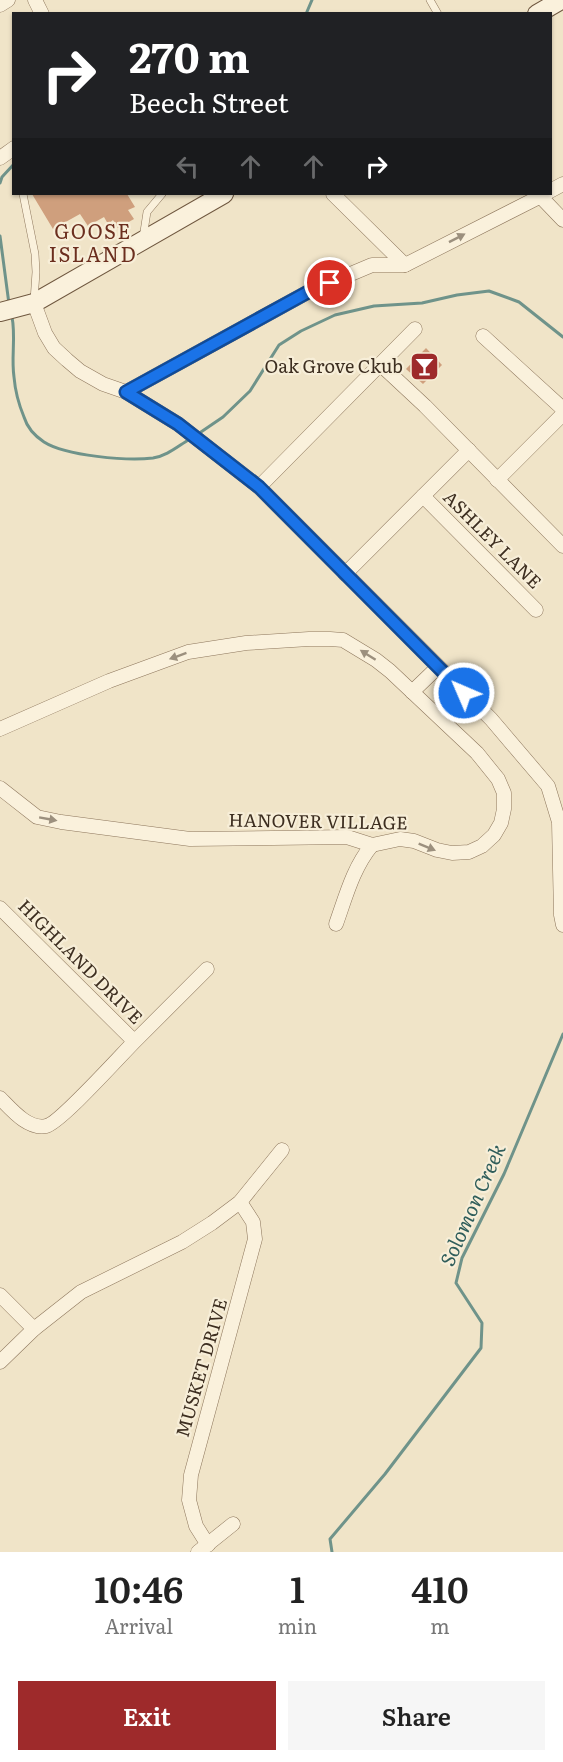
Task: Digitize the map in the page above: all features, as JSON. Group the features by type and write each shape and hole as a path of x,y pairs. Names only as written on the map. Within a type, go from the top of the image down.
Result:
{"main road":[{"path":"540,12 561,0"},
{"path":"14,308 222,195"}],"street":[{"path":"0,4 8,0"},
{"path":"0,158 12,149"},
{"path":"334,195 405,265"},
{"path":"126,392 308,292 372,265 405,265 541,195"},
{"path":"546,195 563,219"},
{"path":"14,308 45,333 54,348 80,371 103,384 126,392 178,424 259,487 491,719 548,786 559,822 563,925"},
{"path":"259,487 415,329"},
{"path":"483,336 563,409"},
{"path":"381,365 563,546"},
{"path":"497,480 563,414"},
{"path":"345,574 469,450"},
{"name":"ASHLEY LANE","path":"423,496 536,610"},
{"name":"HANOVER VILLAGE","path":"0,729 109,681 188,652 246,643 309,639 343,640 376,660 477,753 498,779 504,793 504,809 501,823 494,835 482,846 469,852 452,853 400,839 372,845 347,837 190,839 61,822 37,818 0,788"},
{"path":"412,692 438,667"},
{"path":"336,924 355,870 372,845"},
{"name":"HIGHLAND DRIVE","path":"0,908 134,1041"},
{"name":"HIGHLAND DRIVE","path":"0,1098 16,1114 37,1126 46,1126 56,1120 207,969"},
{"path":"0,1362 33,1329 81,1292 182,1242 240,1202 282,1150"},
{"name":"MUSKET DRIVE","path":"203,1549 189,1500 191,1475 255,1239 253,1222 240,1202"},
{"path":"0,1295 33,1329"},
{"path":"203,1549 233,1524"}],"lane":[{"path":"14,308 36,272 23,195"},
{"path":"143,240 147,212 161,195"}],"building":[{"path":"33,195 128,195 135,207 128,210 134,219 118,228 113,220 108,224 104,217 88,226 80,214 53,229"},
{"name":"Oak Grove Ckub","path":"426,348 442,365 423,384 406,369"}],"waterway":[{"name":"Solomon Creek","path":"307,12 312,0"},
{"name":"Solomon Creek","path":"0,183 2,177 12,166"},
{"name":"Solomon Creek","path":"0,236 9,304"},
{"name":"Solomon Creek","path":"198,434 223,417 250,391 279,345 301,331 335,315 374,306 422,303 489,291 519,302 563,337"},
{"name":"Solomon Creek","path":"12,317 15,387 27,424 44,442 81,454 142,459 163,455 190,439"},
{"name":"Solomon Creek","path":"332,1552 330,1539 385,1474 481,1348 482,1323 456,1283 462,1258 504,1174 563,1034"}],"place":[{"name":"Oak Grove Ckub","path":"424,367"}],"district":[{"name":"GOOSE ISLAND","path":"93,244"}],"route":[{"path":"330,283 308,292 126,392 178,424 259,487 464,693"}]}
